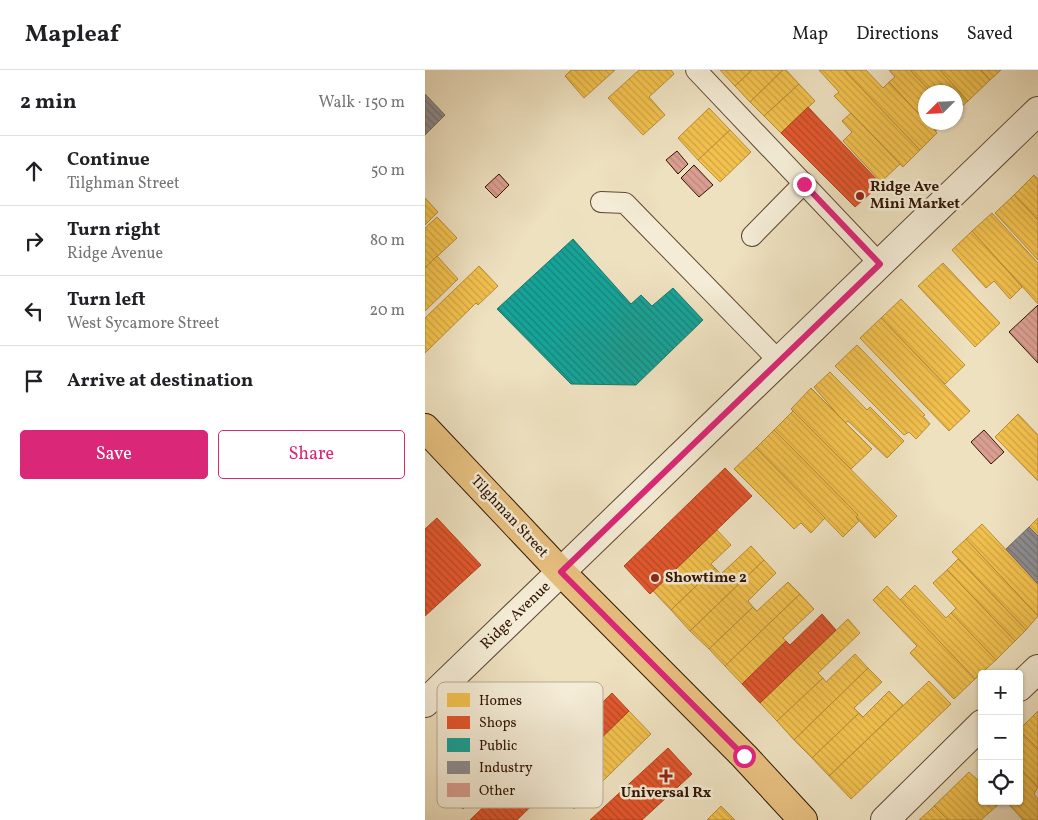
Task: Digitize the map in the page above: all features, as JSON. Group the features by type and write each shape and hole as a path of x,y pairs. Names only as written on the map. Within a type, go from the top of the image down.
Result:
{"main road":[{"name":"Tilghman Street","path":"425,428 561,572 744,756 803,820"}],"street":[{"name":"Ridge Avenue","path":"447,682 1038,112"},
{"path":"1023,683 1038,669"},
{"name":"Ridge Avenue","path":"425,703 437,691"},
{"path":"885,820 978,728"}],"lane":[{"path":"696,70 880,264"},
{"path":"751,236 804,184"},
{"path":"601,202 625,203 779,362"}],"building: Homes":[{"path":"571,70 615,70 584,98 565,76"},
{"path":"639,70 671,70 674,74 649,97 665,115 643,135 608,98"},
{"path":"720,70 752,70 735,86"},
{"path":"752,70 783,70 750,102 735,86"},
{"path":"783,70 786,70 799,84 764,116 750,102"},
{"path":"819,70 844,70 920,150 903,167 834,96 839,92"},
{"path":"844,70 866,70 883,88 889,82 918,113 918,130 934,130 937,133 920,150"},
{"path":"889,70 910,70 924,85 918,85 918,113 889,82 895,77"},
{"path":"910,70 940,70 954,85 924,85"},
{"path":"940,70 981,70 990,80 968,101 963,95 963,85 954,85"},
{"path":"981,70 1001,70 990,80"},
{"path":"799,84 815,101 781,133 764,116"},
{"path":"963,95 968,101 963,105"},
{"path":"709,108 730,130 698,160 678,138"},
{"path":"851,113 900,164 881,182 843,141 852,132 842,121"},
{"path":"730,130 751,152 720,182 698,160"},
{"path":"1034,175 1038,179 1038,220 1014,195"},
{"path":"1014,195 1038,220 1038,260 995,213"},
{"path":"425,198 438,212 425,225"},
{"path":"992,213 1038,263 1038,304 972,231"},
{"path":"437,217 457,238 425,268 425,228"},
{"path":"972,231 1022,287 1010,299 994,281 986,288 952,250"},
{"path":"437,256 458,279 425,311 425,268"},
{"path":"943,263 1000,323 975,347 918,286"},
{"path":"479,266 498,286 478,305 476,303 425,353 425,318"},
{"path":"901,299 965,365 945,384 881,318"},
{"path":"881,318 970,411 949,431 860,338"},
{"path":"857,345 925,415 923,416 930,424 916,439 909,432 904,435 835,366"},
{"path":"830,372 867,410 870,407 904,441 887,458 848,421 845,423 814,387"},
{"path":"811,388 872,449 851,469 791,409"},
{"path":"793,411 897,516 875,538 856,517 858,515 774,430"},
{"path":"1018,414 1038,435 1038,481 995,437"},
{"path":"774,430 858,515 856,517 859,521 843,537 756,448"},
{"path":"756,448 825,518 811,533 801,523 794,529 734,469"},
{"path":"1038,518 1038,536 1029,527"},
{"path":"982,524 1038,584 1038,616 966,539"},
{"path":"717,530 731,545 711,564 715,568 671,610 653,591"},
{"path":"966,539 1038,616 1026,630 952,552"},
{"path":"751,546 764,560 690,631 671,610 715,568 721,574"},
{"path":"958,559 1026,630 1015,641 947,570"},
{"path":"764,560 776,573 748,601 753,607 709,649 690,631"},
{"path":"947,570 1015,641 996,660 951,613 956,608 933,583"},
{"path":"788,582 800,594 725,666 709,649 753,607 757,611"},
{"path":"915,585 946,618 951,613 996,660 985,670 978,670 978,676 975,679 900,600"},
{"path":"887,586 975,679 954,699 910,653 917,646 873,600"},
{"path":"800,594 814,609 783,638 786,641 742,684 725,666"},
{"path":"848,619 860,633 818,673 823,678 777,721 760,703"},
{"path":"855,654 868,668 794,740 777,721 823,678 826,682"},
{"path":"868,668 882,682 854,708 859,713 812,758 794,740"},
{"path":"929,681 951,704 851,799 829,776"},
{"path":"889,691 903,705 829,776 812,758 859,713 863,717"},
{"path":"629,711 651,734 603,781 603,736"},
{"path":"1038,711 1038,749 1023,734 1023,726"},
{"path":"1023,734 1038,749 1038,787 1023,771"},
{"path":"1023,771 1038,787 1034,794 1038,799 1038,820 1023,820 1010,805 1023,805"},
{"path":"969,772 978,780 978,805 998,805 981,820 948,820 934,806"},
{"path":"721,806 735,820 707,820"},
{"path":"934,806 948,820 919,820 929,811"}],"building: Shops":[{"path":"808,107 881,184 855,207 781,133"},
{"path":"725,468 752,496 650,594 624,566"},
{"path":"437,518 481,565 425,616 425,529"},
{"path":"822,614 836,630 760,703 742,684 786,641 790,645"},
{"path":"612,693 629,711 603,736 603,702"},
{"path":"668,748 692,774 642,820 590,820"},
{"path":"482,808 529,808 517,820 470,820"}],"building: Public":[{"path":"573,239 631,304 641,295 652,306 673,288 703,320 636,385 571,384 497,309"}],"building: Industry":[{"path":"425,94 445,115 425,135"},
{"path":"1029,527 1038,536 1038,584 1006,549"}],"building: Other":[{"path":"677,151 688,164 678,174 666,160"},
{"path":"694,165 713,185 699,197 681,178"},
{"path":"499,174 509,185 496,198 485,187"},
{"path":"1038,305 1038,363 1009,332"},
{"path":"984,430 1004,452 991,464 971,442"}],"place":[{"name":"Ridge Ave Mini Market","path":"860,196"},
{"name":"Showtime 2","path":"655,578"},
{"name":"Universal Rx","path":"666,776"}],"route":[{"path":"744,756 561,572 880,264 804,184"}]}
